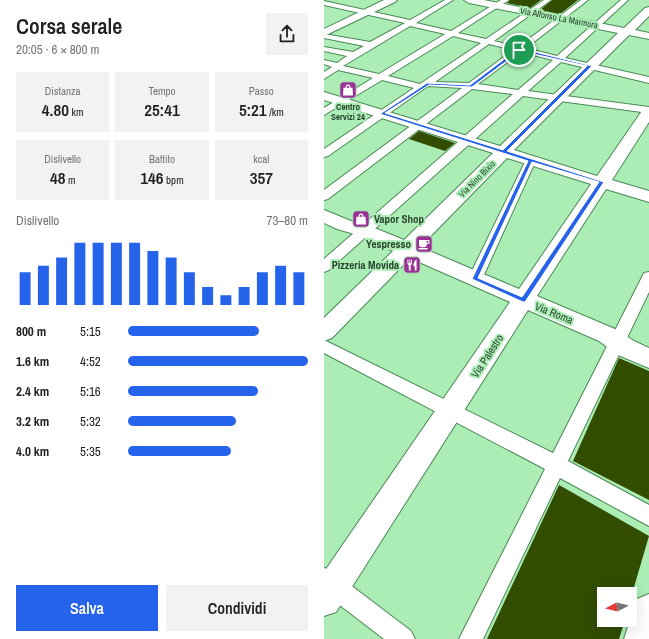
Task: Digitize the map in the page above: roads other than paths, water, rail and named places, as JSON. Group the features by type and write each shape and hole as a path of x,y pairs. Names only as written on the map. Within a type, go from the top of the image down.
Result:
{"street":[{"path":"324,3 331,0"},
{"path":"324,35 392,0"},
{"path":"324,76 354,55 409,22 450,0"},
{"name":"Via Alfonso La Marmora","path":"469,0 502,3 530,12 649,36"},
{"path":"324,154 426,86 548,0"},
{"path":"324,196 519,50 559,18 585,0"},
{"path":"324,267 625,0"},
{"path":"324,3 649,80"},
{"path":"324,112 502,3"},
{"name":"Via Nino Bixio","path":"324,332 558,97 649,10"},
{"path":"324,35 372,45"},
{"path":"324,49 354,55"},
{"path":"324,62 340,68 426,86 471,86 649,110"},
{"path":"324,96 649,197"},
{"name":"Via Palestro","path":"327,589 450,412 649,110"},
{"path":"475,279 530,160"},
{"name":"Via Roma","path":"324,216 344,225 365,231 607,335 626,348 649,358"},
{"path":"471,639 649,277"},
{"path":"324,346 450,412 556,465 649,516"},
{"path":"327,589 403,639"},
{"path":"641,639 649,611"}],"place":[{"name":"Centro Servizi 24","path":"348,90"},
{"name":"Vapor Shop","path":"361,219"},
{"name":"Yespresso","path":"424,244"},
{"name":"Pizzeria Movida","path":"412,265"}]}
